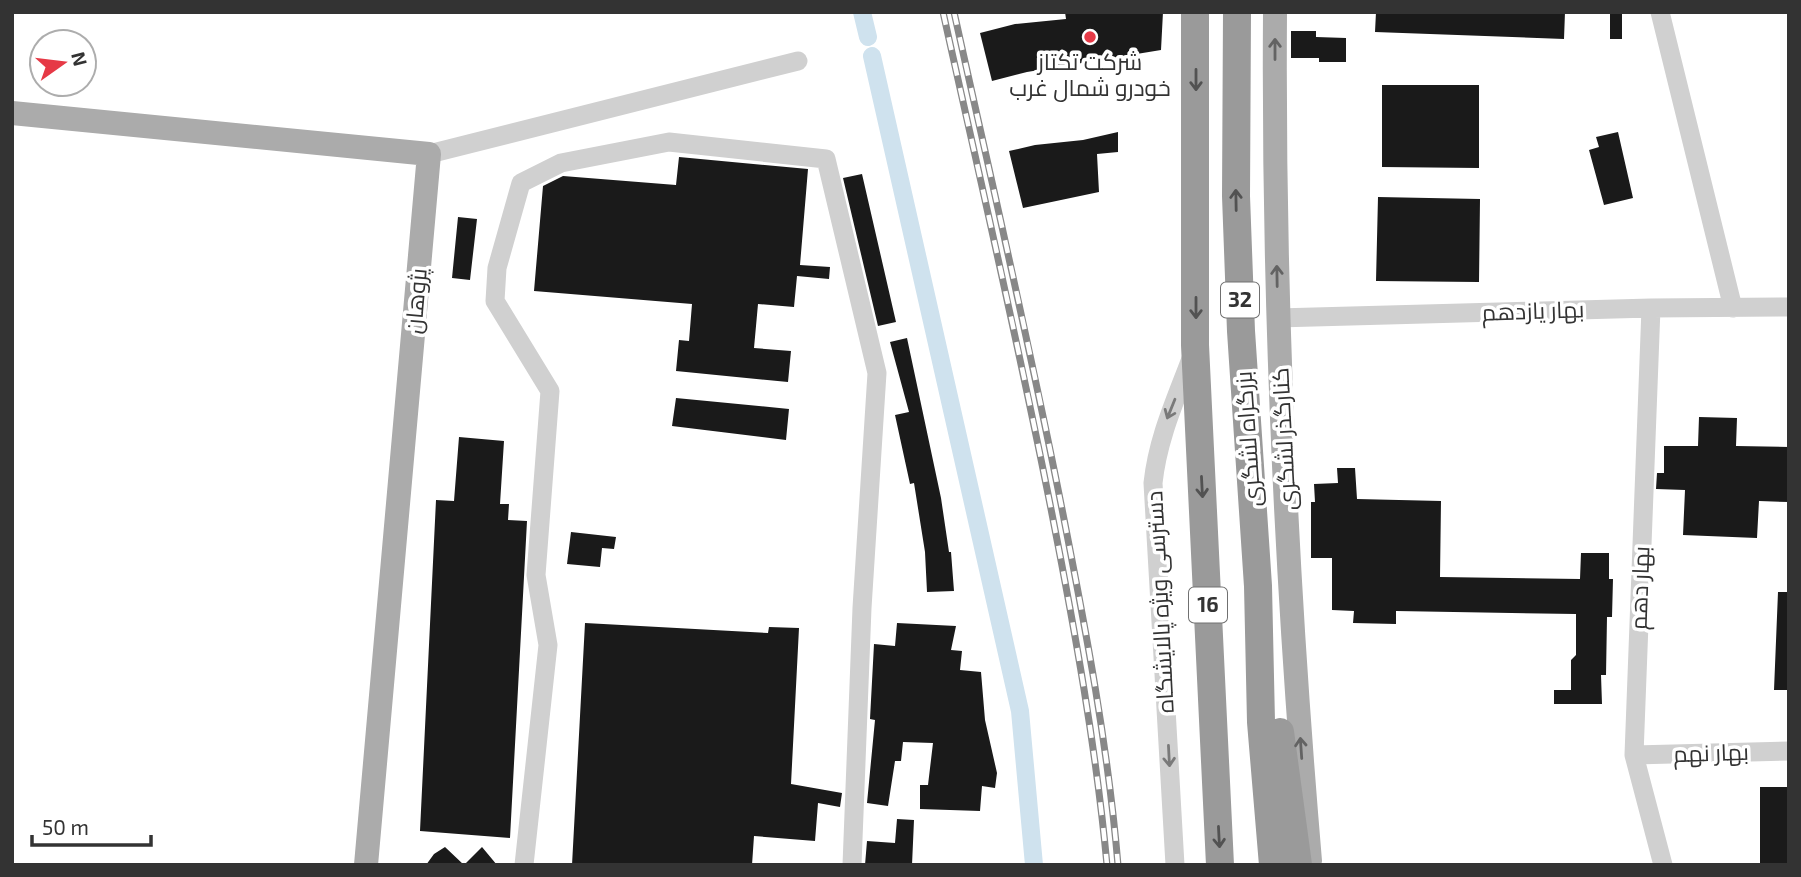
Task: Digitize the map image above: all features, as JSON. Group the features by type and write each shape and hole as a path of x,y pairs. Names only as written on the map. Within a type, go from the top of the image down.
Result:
{"highway":[{"name":"بزرگراه لشگری","path":"1195,12 1195,345 1220,865"},
{"name":"بزرگراه لشگری","path":"1237,12 1236,196 1241,331 1258,586 1262,722 1273,865"},
{"path":"1258,586 1298,865"}],"main road":[{"name":"کنارگذر لشگری","path":"1275,12 1277,318 1310,865"},
{"path":"12,113 429,154"},
{"name":"پژوهان","path":"366,865 429,154"}],"street":[{"path":"1660,12 1733,308"},
{"path":"429,154 797,61"},
{"path":"524,865 548,645 536,575 550,391 495,301 497,268 521,183 561,163 669,142 826,159 877,373 862,621 852,865"},
{"name":"بهار یازدهم","path":"1277,318 1789,307"},
{"name":"بهار دهم","path":"1651,308 1633,755 1663,865"},
{"name":"دسترسی ویژه پالایشگاه","path":"1175,865 1153,483 1157,453 1166,422 1195,345"},
{"name":"بهار نهم","path":"1633,755 1789,751"}],"building":[{"name":"شرکت تکتاز خودرو شمال غرب","path":"1065,12 1163,12 1161,50 1027,72 992,81 980,33 1015,24 1066,19"},
{"path":"1376,12 1565,12 1564,39 1375,32"},
{"path":"1610,12 1622,12 1622,39 1610,39"},
{"path":"1291,31 1316,31 1316,37 1346,38 1346,62 1291,58"},
{"path":"1382,85 1479,85 1479,168 1382,167"},
{"path":"1118,132 1118,152 1097,154 1099,192 1023,208 1009,151"},
{"path":"1618,132 1633,198 1604,205 1589,150 1599,147 1596,137"},
{"path":"679,157 808,169 800,265 830,267 829,279 797,276 794,307 758,304 754,348 791,351 788,382 676,371 679,340 689,341 692,304 534,291 543,186 563,176 676,185"},
{"path":"862,174 896,322 878,326 843,178"},
{"path":"1378,197 1480,199 1479,282 1376,281"},
{"path":"458,217 477,219 470,280 452,278"},
{"path":"907,338 941,498 951,552 954,591 927,592 925,552 914,483 910,484 895,415 909,412 890,342"},
{"path":"676,398 789,409 786,440 672,426"},
{"path":"1699,417 1737,418 1736,446 1789,447 1789,502 1759,501 1757,538 1683,535 1685,490 1656,489 1657,473 1664,473 1664,446 1698,446"},
{"path":"459,437 504,441 500,504 509,504 508,520 527,521 510,838 420,831 436,500 454,501"},
{"path":"1337,468 1355,468 1357,499 1441,501 1440,577 1580,579 1581,553 1609,553 1609,579 1613,579 1612,617 1607,617 1606,675 1601,675 1602,704 1554,704 1554,690 1571,690 1571,660 1576,655 1576,614 1396,611 1396,624 1353,623 1354,611 1332,610 1332,558 1311,558 1311,502 1315,502 1314,484 1338,483"},
{"path":"571,532 616,537 614,549 602,548 600,567 567,564"},
{"path":"1778,592 1789,592 1789,690 1774,690"},
{"path":"585,623 768,633 769,627 799,628 791,784 842,793 840,807 818,803 815,841 754,836 752,865 572,865"},
{"path":"897,623 956,626 951,650 962,651 960,670 981,672 985,720 997,773 995,788 982,786 980,811 920,809 920,785 928,785 933,743 903,742 901,761 895,761 888,806 867,803 875,720 870,719 874,644 895,646"},
{"path":"1760,787 1789,787 1789,865 1760,865"},
{"path":"897,819 914,820 912,865 865,865 867,841 895,843"},
{"path":"445,847 464,865 426,865 434,854"},
{"path":"482,847 497,865 464,865"}],"waterway":[{"path":"862,12 868,37"},
{"path":"872,56 1020,711 1034,865"}],"railway":[{"path":"943,12 1013,325 1061,558 1091,733 1107,865"},
{"path":"954,12 1024,325 1072,558 1102,732 1118,865"}],"place":[{"name":"شرکت تکتاز خودرو شمال غرب","path":"1090,37"}]}
